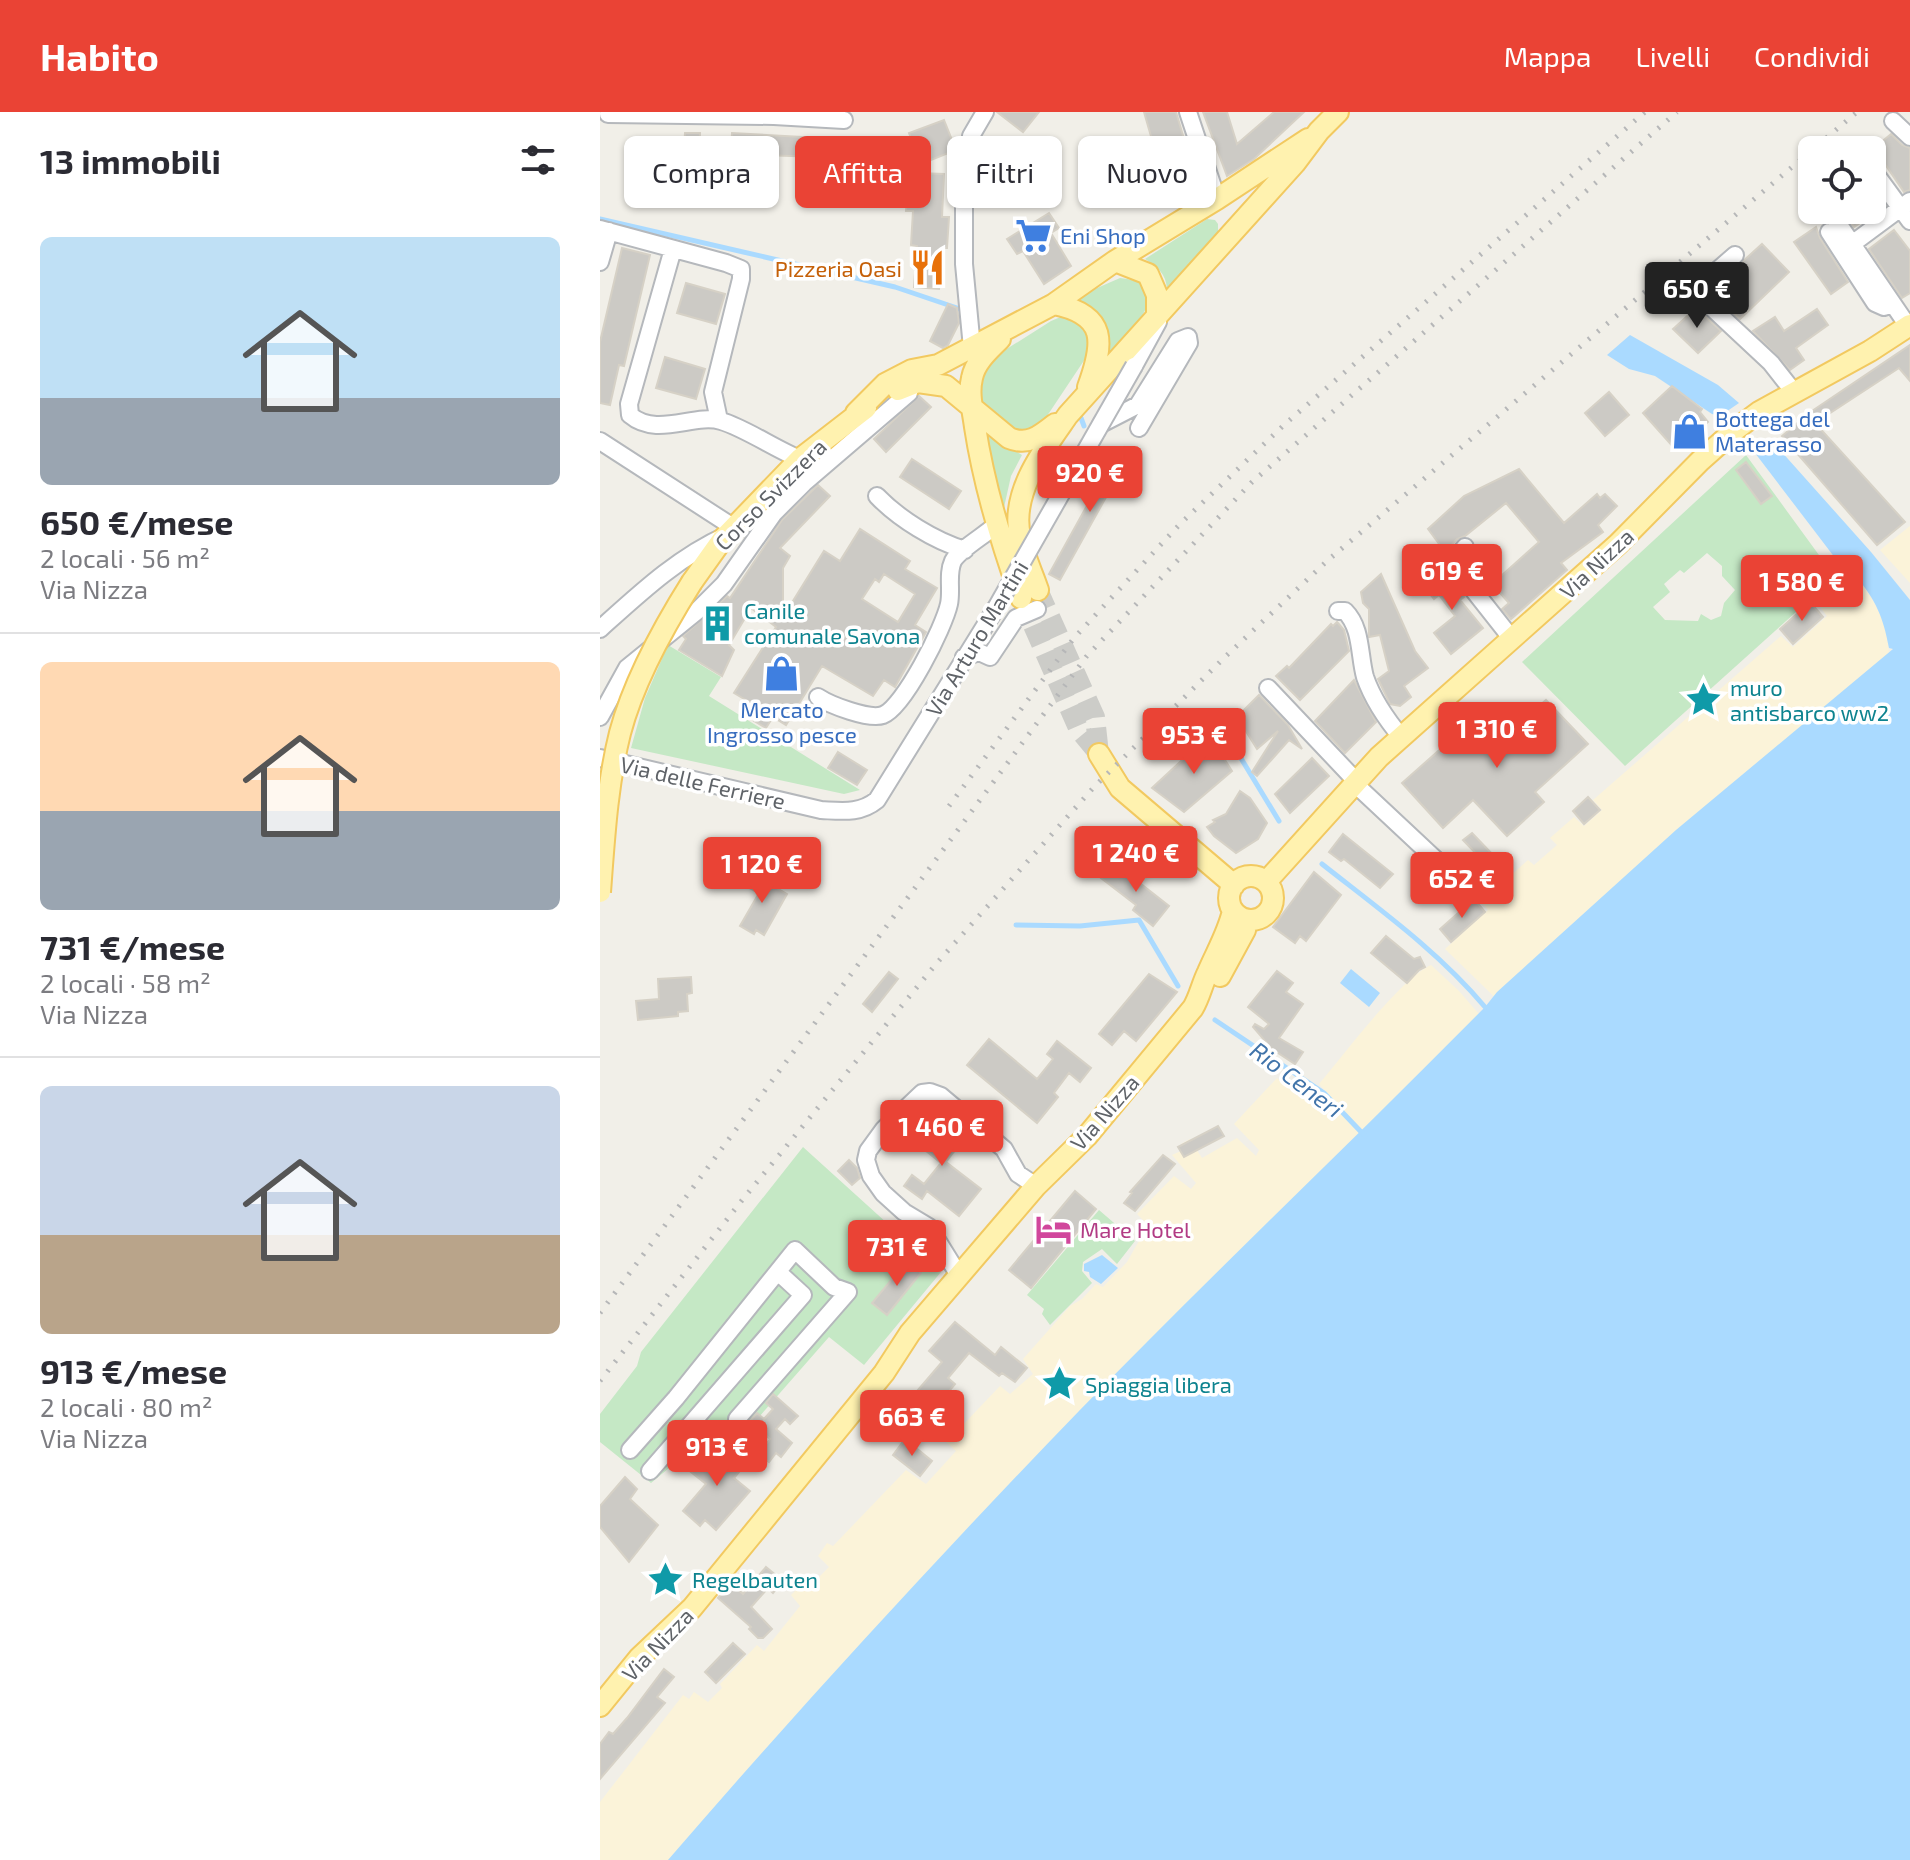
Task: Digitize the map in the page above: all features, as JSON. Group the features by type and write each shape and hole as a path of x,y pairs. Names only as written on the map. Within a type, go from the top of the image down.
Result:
{"main road":[{"path":"1032,599 1019,534 1019,513 1032,471 1068,415 1295,163 1335,113"},
{"path":"856,413 885,384 912,370 938,365 1054,304 1115,261 1217,199 1319,131"},
{"path":"1217,199 1233,215 1232,232"},
{"path":"1115,261 1148,274 1153,280 1161,313"},
{"path":"1054,304 1077,310 1088,317 1098,331 1098,350 1086,395"},
{"name":"Via Nizza","path":"1266,882 1356,783 1402,738 1618,544 1723,440 1753,415 1909,326"},
{"path":"1008,330 982,358 972,375 972,410 996,525 1032,599"},
{"name":"Corso Svizzera","path":"600,892 607,803 621,731 650,655 707,559 800,459 856,413 918,382 946,386 972,410"},
{"path":"972,410 1009,438 1026,442 1068,415"},
{"path":"1099,754 1120,788 1234,885"},
{"path":"1246,877 1260,878 1266,882 1273,894 1271,908 1261,918 1240,915 1229,898 1234,885 1246,877"},
{"name":"Via Nizza","path":"600,1706 639,1658 692,1608 884,1373 910,1333 1036,1186 1087,1136 1193,1008 1202,991 1217,981 1245,930 1240,915"}],"street":[{"path":"972,348 964,264 964,199 971,136 985,112"},
{"path":"1188,112 1217,199"},
{"path":"608,114 844,120"},
{"path":"1893,121 1910,137"},
{"path":"1852,244 1907,210 1886,185"},
{"name":"Via Nizza","path":"1838,224 1909,326"},
{"path":"600,262 604,230 741,269 713,392 719,420"},
{"name":"Via Nizza","path":"1829,232 1875,303 1884,307 1893,304"},
{"path":"673,249 628,411 635,419 662,425 719,420 800,459"},
{"path":"1735,255 1696,289 1696,293 1771,363 1793,391"},
{"name":"Via Arturo Martini","path":"853,812 868,808 877,800 996,608 1161,313"},
{"path":"1101,424 1138,405 1178,341 1188,337 1189,343 1139,428"},
{"path":"600,717 627,668 696,612 724,584 780,506 909,393"},
{"path":"600,441 731,531 688,555 600,629"},
{"path":"877,496 887,507 917,526 949,545 965,550"},
{"path":"818,697 832,706 872,715 883,715 894,705 909,687 932,647 949,604 950,571 954,558 996,525"},
{"path":"1465,547 1455,559 1456,568 1512,639"},
{"path":"964,657 979,652 990,657 1032,599"},
{"path":"1338,611 1345,611 1351,617 1359,640 1365,677 1384,716 1402,738"},
{"path":"1268,688 1356,783 1448,871 1451,878"},
{"name":"Via delle Ferriere","path":"600,758 821,810 853,812"},
{"path":"960,1277 929,1227 904,1212 883,1193 871,1176 866,1160 868,1151 884,1129 922,1093 941,1096 1004,1149 1018,1174 1036,1186"},
{"path":"630,1450 795,1250 834,1287 848,1292 737,1419"},
{"path":"650,1471 803,1295 778,1272"}],"green space":[{"path":"1207,219 1215,220 1218,232 1167,289 1160,271 1145,259"},
{"path":"1120,278 1138,282 1147,291 1148,301 1135,327 1105,362 1107,341 1103,323 1091,308 1072,299"},
{"path":"1063,316 1076,318 1090,330 1089,353 1041,425 1032,432 1012,433 980,400 978,376 983,364"},
{"path":"985,434 1022,455 1011,476 1003,512"},
{"path":"1746,455 1835,577 1625,766 1522,662","holes":["1707,553 1722,566 1722,576 1735,590 1724,603 1721,616 1711,620 1701,614 1698,621 1665,620 1653,607 1670,592 1664,584 1680,570 1684,573"]},
{"path":"668,645 721,677 709,696 860,790 844,794 631,748 645,698"},
{"path":"803,1147 941,1272 864,1365 829,1337 738,1441 711,1420 681,1458 651,1483 600,1442 600,1414 637,1366 641,1352"},
{"path":"1099,1210 1135,1241 1117,1264 1102,1249 1083,1262 1082,1271 1092,1283 1050,1325 1042,1314 1044,1309 1027,1295"}],"sand":[{"path":"1910,526 1910,583 1880,550"},
{"path":"1855,576 1873,600 1883,622 1890,675 1510,1012 1445,949 1488,910 1481,902 1528,860 1534,865 1557,845 1550,838 1574,817 1584,826 1602,810 1593,800 1781,636 1793,647 1827,616 1820,607"},
{"path":"1431,965 1492,1029 680,1860 600,1860 600,1802 683,1695 689,1699 694,1692 708,1702 722,1688 720,1684 757,1645 764,1651 800,1606 791,1595 800,1586 806,1590 829,1567 818,1556 827,1543 833,1546 906,1470 926,1484 956,1451 935,1432 946,1421 958,1430 1000,1386 1010,1394 1033,1374 1023,1359 1070,1306 1082,1299 1096,1284 1103,1287 1127,1262 1148,1225 1137,1214 1174,1176 1191,1189 1196,1183 1172,1155 1183,1150 1181,1144 1190,1139 1202,1158 1237,1138 1256,1156 1259,1150 1234,1124 1277,1078 1296,1095 1308,1084 1330,1106 1336,1103 1319,1084 1388,1002 1418,973"}],"water":[{"path":"1630,335 1718,385 1739,403 1720,416 1712,414 1655,376 1629,369 1607,355"},
{"path":"1772,441 1910,600 1910,1860 668,1860 819,1689 1026,1466 1497,992 1676,830 1893,649 1889,648 1878,609 1863,585 1856,576 1851,579 1755,453"},
{"path":"1351,969 1380,993 1369,1007 1340,983"},
{"path":"1102,1255 1118,1268 1101,1284 1084,1271 1084,1264"}],"building":[{"path":"997,112 1039,112 1023,132"},
{"path":"1144,112 1176,112 1183,136 1151,136"},
{"path":"1203,112 1227,112 1237,144 1274,112 1304,112 1254,159 1227,176 1216,147 1216,136 1212,136"},
{"path":"944,120 950,136 947,136 947,154 931,160 931,136 910,136 909,133"},
{"path":"685,133 700,133 700,136 685,136"},
{"path":"732,133 795,137 795,156 779,156 779,136 732,136"},
{"path":"1891,134 1910,148 1910,190 1904,192 1886,166 1886,138"},
{"path":"931,174 944,174 942,217 949,217 939,289 914,287 917,246 911,245 913,211 906,211 906,208 931,208"},
{"path":"1049,213 1059,228 1051,233 1071,266 1044,284 1023,251 1017,254 1007,239"},
{"path":"1816,227 1848,282 1831,294 1794,242"},
{"path":"1894,230 1910,251 1910,293 1902,298 1869,249"},
{"path":"1762,244 1789,272 1740,319 1710,291"},
{"path":"622,248 650,255 624,366 619,365 610,405 600,403 600,342"},
{"path":"686,283 725,294 716,324 677,313"},
{"path":"948,304 957,308 959,323 948,345 943,348 930,341"},
{"path":"1696,308 1721,331 1698,353 1673,329"},
{"path":"1817,309 1828,325 1796,348 1804,360 1790,370 1753,331 1775,317 1784,331"},
{"path":"1910,345 1910,381 1899,368 1815,423 1905,522 1877,545 1782,436 1809,413"},
{"path":"665,357 705,369 696,399 656,388"},
{"path":"1672,386 1702,409 1700,412 1708,422 1676,450 1643,413"},
{"path":"1609,392 1629,415 1605,436 1585,413"},
{"path":"919,396 931,407 886,452 874,439"},
{"path":"1119,448 1130,454 1060,580 1049,574"},
{"path":"912,459 961,491 949,509 900,477"},
{"path":"1746,462 1772,496 1761,504 1736,470"},
{"path":"1519,469 1564,523 1597,494 1600,498 1605,494 1617,506 1598,525 1603,532 1561,563 1567,570 1511,619 1502,609 1509,603 1492,584 1539,542 1506,503 1457,539 1445,552 1428,529 1464,496"},
{"path":"818,485 830,496 780,548 790,556 783,568 783,617 824,551 840,561 860,529 910,561 905,569 937,588 915,625 926,632 895,687 884,680 873,696 822,666 786,725 773,717 766,728 754,721 761,709 734,693 776,627 751,608 729,645 734,650 722,676 679,650 686,639 683,636 727,596 730,598 782,520","holes":["884,574 915,594 898,622 862,599 875,579 879,582"]},
{"path":"1439,566 1464,597 1460,600 1483,628 1451,654 1434,633 1455,616 1439,595 1434,599 1423,585"},
{"path":"1381,574 1415,651 1428,668 1404,686 1411,697 1400,706 1390,704 1378,679 1389,671 1380,635 1369,637 1369,609 1363,603 1361,592"},
{"path":"1810,602 1823,617 1793,644 1780,629"},
{"path":"1337,622 1344,630 1349,651 1300,700 1276,676 1287,666 1289,668 1331,624 1333,626"},
{"path":"1354,680 1376,722 1345,753 1315,721"},
{"path":"1259,695 1288,725 1302,749 1289,740 1257,776 1252,772 1278,731 1257,749 1237,717"},
{"path":"1546,700 1588,744 1535,792 1544,802 1507,836 1473,800 1443,828 1402,783 1471,722 1493,747"},
{"path":"1209,735 1232,771 1184,812 1152,788"},
{"path":"838,752 867,770 857,785 828,768"},
{"path":"1312,758 1329,776 1290,813 1275,794"},
{"path":"1240,791 1250,798 1267,823 1258,839 1236,853 1207,827 1226,814"},
{"path":"1588,797 1600,810 1584,824 1573,811"},
{"path":"1472,833 1496,858 1488,866 1463,840"},
{"path":"1343,834 1393,874 1380,888 1344,859 1341,861 1329,852"},
{"path":"1113,862 1169,906 1153,926 1133,910 1136,905 1101,878"},
{"path":"749,872 787,894 764,935 756,930 754,934 740,926 759,893 742,884"},
{"path":"1314,872 1341,895 1306,941 1300,936 1295,943 1273,927"},
{"path":"1474,899 1485,912 1451,942 1440,929"},
{"path":"1386,936 1414,959 1420,957 1425,967 1407,983 1371,953"},
{"path":"1277,971 1293,983 1286,992 1303,1004 1279,1038 1303,1052 1295,1064 1272,1049 1253,1027 1255,1024 1264,1029 1269,1024 1248,1007"},
{"path":"889,972 898,979 872,1012 863,1004"},
{"path":"1149,974 1177,992 1136,1041 1124,1031 1112,1045 1099,1034"},
{"path":"691,977 692,993 687,994 688,1011 678,1012 678,1016 638,1020 636,1001 659,999 658,979"},
{"path":"989,1039 1037,1079 1053,1059 1047,1054 1057,1041 1091,1068 1080,1082 1069,1073 1054,1093 1058,1097 1037,1123 967,1065"},
{"path":"929,1113 963,1140 946,1162 981,1189 959,1216 927,1191 922,1199 904,1186 912,1175 924,1184 941,1163 910,1138"},
{"path":"1218,1126 1224,1136 1184,1157 1178,1147"},
{"path":"1163,1155 1175,1164 1135,1211 1124,1203"},
{"path":"849,1160 857,1168 860,1178 852,1185 838,1171"},
{"path":"1075,1191 1096,1209 1031,1288 1009,1270"},
{"path":"907,1261 921,1273 887,1315 872,1303"},
{"path":"955,1322 995,1355 1001,1347 1027,1368 1015,1382 1002,1373 999,1376 969,1353 948,1378 955,1384 930,1414 926,1411 910,1428 881,1402 890,1391 906,1404 942,1362 929,1351"},
{"path":"773,1394 798,1416 790,1424 785,1419 776,1429 792,1443 781,1457 776,1453 769,1462 759,1454 770,1439 750,1421 757,1413 764,1419 773,1409 766,1403"},
{"path":"905,1439 932,1461 920,1476 893,1455"},
{"path":"721,1447 728,1454 732,1449 747,1462 734,1478 750,1491 716,1530 705,1520 700,1526 683,1511 706,1484 686,1468 699,1453 709,1461"},
{"path":"625,1477 637,1489 630,1499 658,1525 629,1562 600,1527 600,1506"},
{"path":"766,1567 783,1581 773,1593 768,1588 751,1607 772,1629 763,1638 758,1638 749,1629 751,1627 718,1598 731,1583 743,1594"},
{"path":"733,1643 745,1654 716,1683 705,1672"},
{"path":"664,1669 674,1677 657,1697 665,1703 600,1779 600,1744 609,1732 613,1734 627,1718"}],"waterway":[{"path":"600,219 895,287 963,310"},
{"path":"1081,418 1084,426"},
{"path":"1219,722 1279,821"},
{"path":"1322,864 1428,949 1485,1007"},
{"name":"Rio Ceneri","path":"1016,925 1080,926 1139,920 1178,986"},
{"name":"Rio Ceneri","path":"1215,1020 1324,1093 1365,1136"}],"tunnel":[{"path":"1038,590 1095,717 1099,754"},
{"path":"1021,598 1079,730 1099,754"}],"railway":[{"path":"949,806 1074,638 1179,525 1285,424 1645,112"},
{"path":"600,1313 1086,657 1251,483 1677,112"},
{"path":"600,1381 743,1199 936,964 1094,787 1327,561 1857,112"}],"place":[{"name":"Eni Shop","path":"1034,235"},
{"name":"Pizzeria Oasi","path":"928,268"},
{"name":"Bottega del Materasso","path":"1689,431"},
{"name":"Canile comunale Savona","path":"718,623"},
{"name":"Mercato Ingrosso pesce","path":"782,673"},
{"name":"muro antisbarco ww2","path":"1704,700"},
{"name":"Mare Hotel","path":"1054,1229"},
{"name":"Spiaggia libera","path":"1059,1384"},
{"name":"Regelbauten","path":"666,1579"}]}
